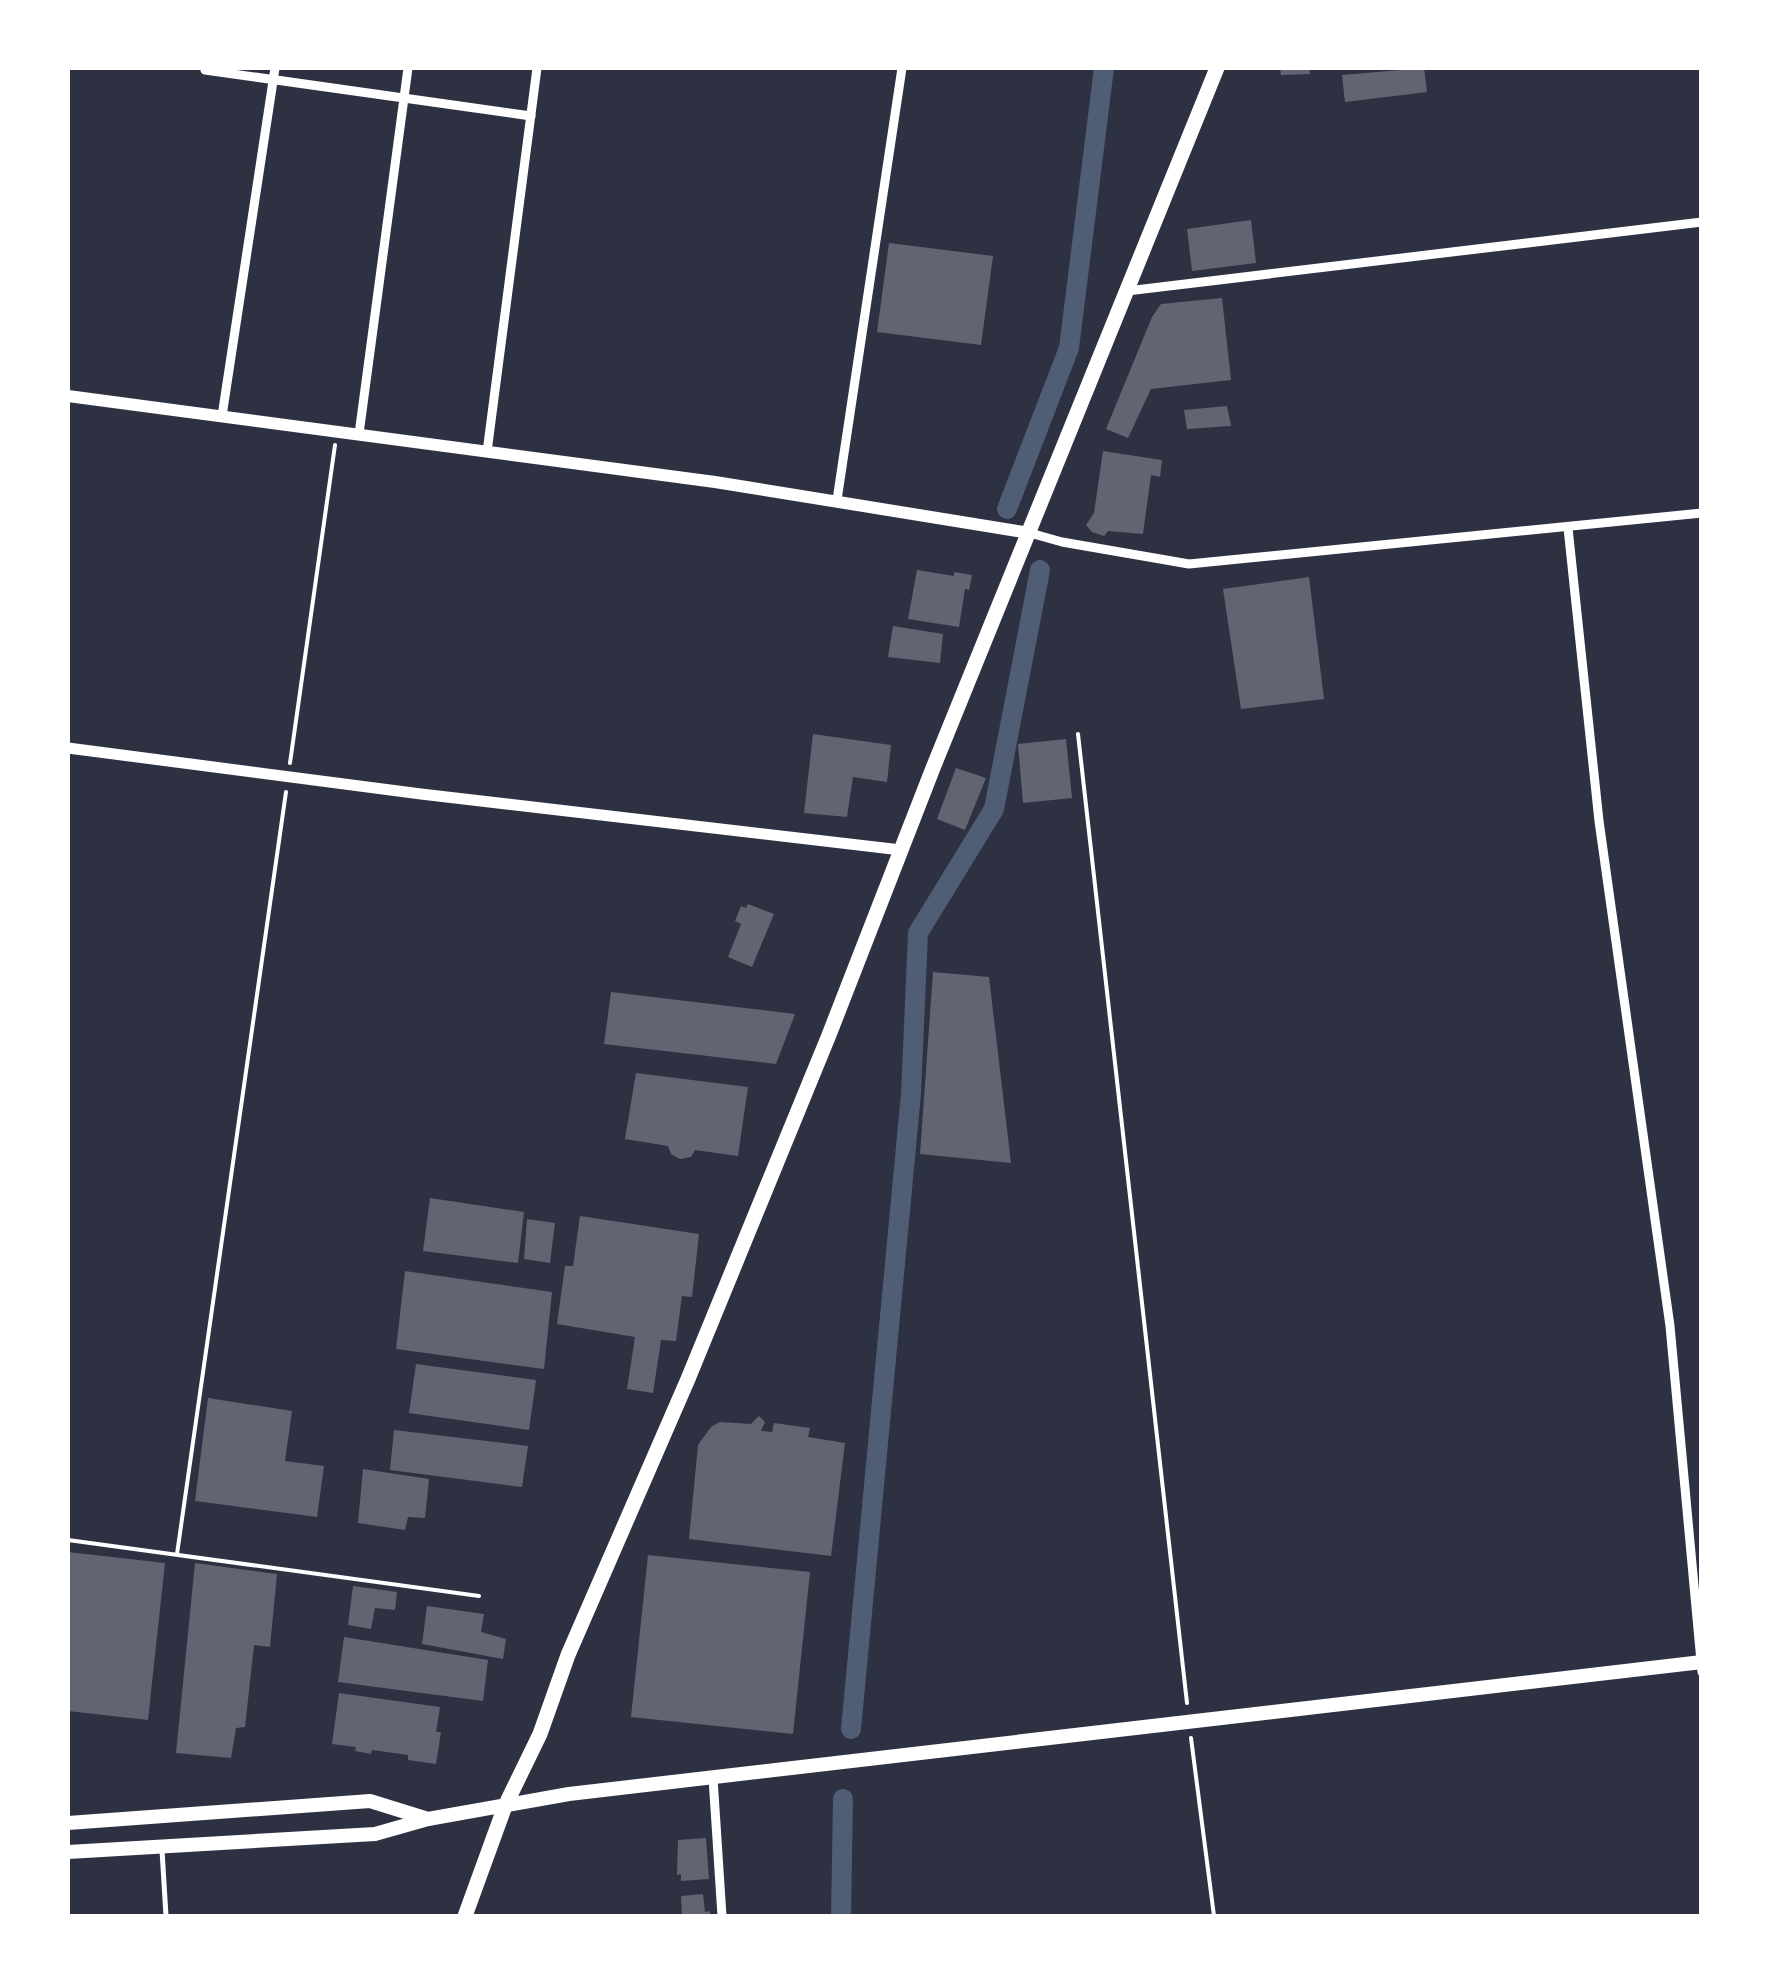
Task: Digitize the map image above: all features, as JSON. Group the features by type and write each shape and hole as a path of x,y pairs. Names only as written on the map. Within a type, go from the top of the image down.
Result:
{"highway":[{"path":"466,1916 506,1806 540,1734 568,1654 688,1379 1217,68"}],"main road":[{"path":"68,396 837,500 1030,533"},
{"path":"68,1852 375,1834 428,1819 569,1794 1701,1662"},
{"path":"68,1823 370,1801 428,1819"}],"street":[{"path":"359,434 408,68"},
{"path":"487,452 538,68"},
{"path":"837,500 902,68"},
{"path":"206,70 274,73 404,98 531,116"},
{"path":"222,416 274,73"},
{"path":"1127,291 1702,222"},
{"path":"1030,533 1189,564 1702,512"},
{"path":"1568,528 1599,821 1670,1326 1702,1672"},
{"path":"68,748 901,850"},
{"path":"713,1778 722,1916"}],"lane":[{"path":"162,1847 166,1916"}],"path":[{"path":"178,1554 337,431"},
{"path":"1078,734 1186,1695"},
{"path":"68,1540 479,1596"},
{"path":"1189,1722 1214,1916"}],"building":[{"path":"1280,68 1309,68 1310,74 1281,75"},
{"path":"1424,68 1427,92 1345,102 1342,75"},
{"path":"1251,220 1256,263 1192,271 1187,229"},
{"path":"889,243 993,256 981,345 877,332"},
{"path":"1222,298 1231,380 1151,389 1128,438 1106,429 1152,317 1161,304"},
{"path":"1227,406 1231,426 1187,429 1184,410"},
{"path":"1103,451 1162,460 1160,477 1151,475 1143,534 1108,531 1104,536 1086,525 1094,513"},
{"path":"917,570 972,575 969,590 965,589 959,627 908,619"},
{"path":"1309,577 1324,699 1241,709 1223,589"},
{"path":"893,626 943,634 940,663 888,657"},
{"path":"813,734 891,745 887,782 853,777 847,817 804,813"},
{"path":"1066,739 1072,798 1023,803 1018,744"},
{"path":"956,768 986,778 965,830 937,819"},
{"path":"748,904 774,914 752,967 728,957 741,924 735,921 741,906 746,908"},
{"path":"933,972 989,977 1011,1163 920,1154"},
{"path":"611,992 795,1014 776,1064 604,1044"},
{"path":"636,1073 748,1087 738,1156 695,1150 691,1157 680,1159 671,1154 668,1146 625,1139"},
{"path":"430,1198 524,1212 518,1263 423,1251"},
{"path":"580,1216 699,1234 692,1297 682,1296 676,1341 661,1340 653,1393 627,1389 635,1337 557,1324 565,1266 573,1266"},
{"path":"527,1219 555,1223 550,1263 524,1259"},
{"path":"405,1271 552,1292 544,1369 396,1349"},
{"path":"416,1364 536,1380 529,1430 409,1413"},
{"path":"208,1398 292,1411 285,1461 324,1466 317,1517 195,1501"},
{"path":"759,1416 765,1422 761,1431 772,1432 774,1423 810,1428 808,1437 845,1443 831,1556 689,1539 698,1445 711,1427 720,1422 751,1424"},
{"path":"394,1430 528,1446 522,1487 390,1470"},
{"path":"363,1469 429,1479 425,1518 408,1517 405,1530 358,1523"},
{"path":"68,1552 165,1563 148,1720 68,1711"},
{"path":"648,1555 810,1572 793,1734 631,1717"},
{"path":"195,1563 277,1574 270,1647 254,1645 245,1727 236,1728 231,1758 176,1753"},
{"path":"353,1586 397,1592 395,1610 375,1608 371,1629 348,1625"},
{"path":"427,1606 484,1614 481,1632 506,1639 503,1659 422,1644"},
{"path":"344,1637 488,1660 483,1701 338,1682"},
{"path":"339,1693 440,1707 436,1764 408,1760 408,1755 372,1750 371,1754 355,1751 356,1747 332,1744"},
{"path":"706,1838 709,1879 681,1881 681,1874 677,1875 678,1840"},
{"path":"703,1894 705,1912 710,1911 710,1916 682,1916 681,1896"}],"waterway":[{"path":"1007,509 1069,348 1104,68"},
{"path":"851,1729 911,1094 918,933 994,809 1040,570"},
{"path":"841,1916 843,1799"}]}
